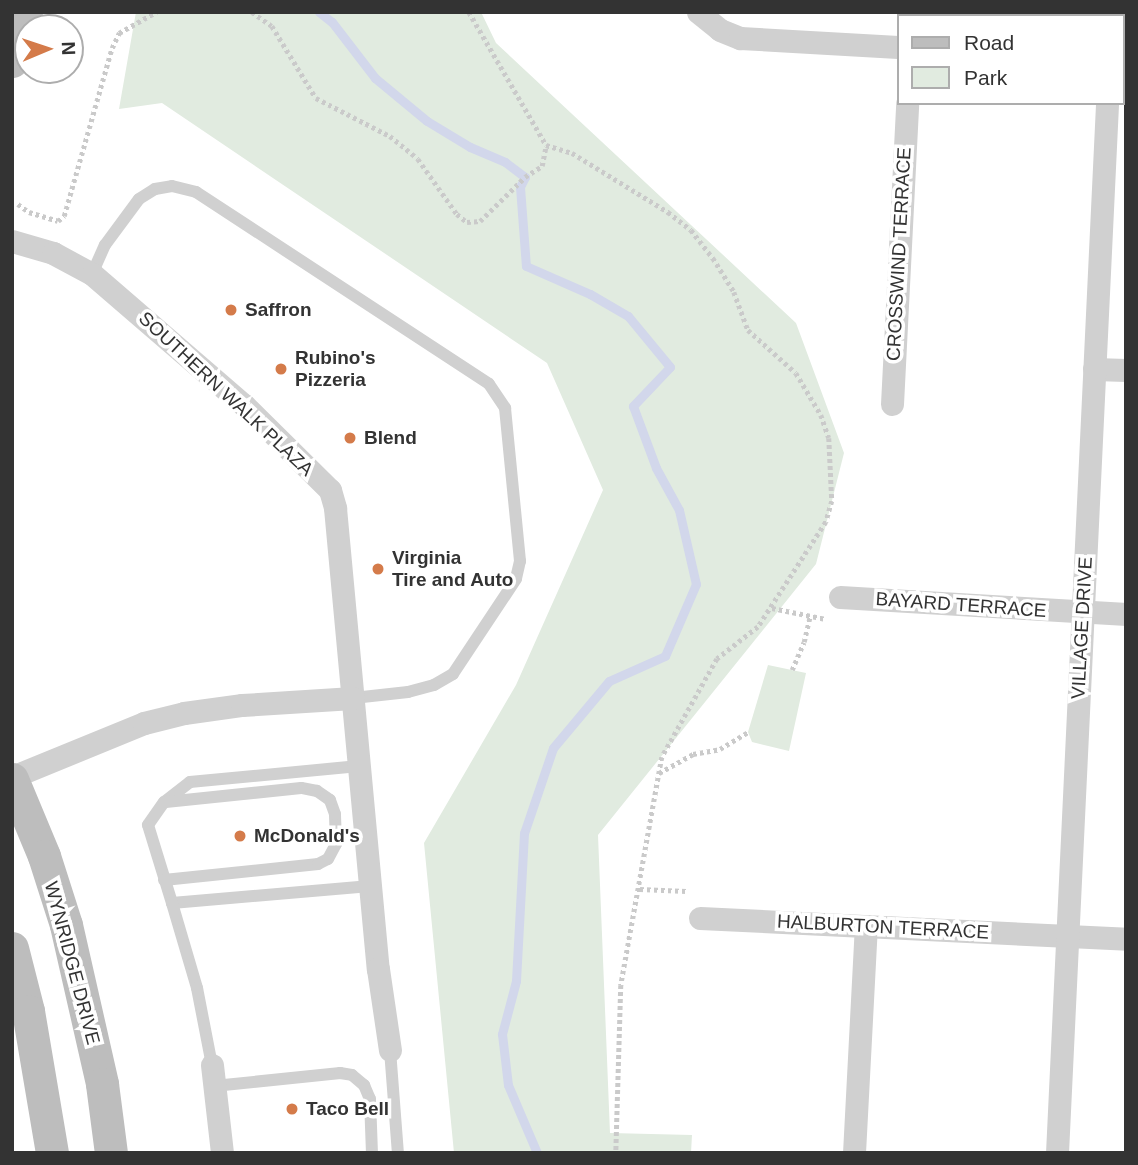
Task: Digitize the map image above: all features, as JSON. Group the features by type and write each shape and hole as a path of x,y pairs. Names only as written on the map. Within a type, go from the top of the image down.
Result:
{"street":[{"path":"12,61 26,12"},
{"path":"698,12 720,30 740,38 897,47"},
{"name":"CROSSWIND TERRACE","path":"892,404 906,105"},
{"name":"VILLAGE DRIVE","path":"1057,1153 1107,105"},
{"name":"SOUTHERN WALK PLAZA","path":"12,241 54,253 92,274 234,397 330,490 335,508 370,886 390,1051"},
{"path":"1094,369 1126,370"},
{"name":"BAYARD TERRACE","path":"840,597 1126,614"},
{"path":"12,778 144,723 184,713 242,705 353,698"},
{"name":"WYNRIDGE DRIVE","path":"12,778 44,856 66,925 102,1084 111,1153"},
{"name":"HALBURTON TERRACE","path":"700,918 1126,939"},
{"path":"855,1153 866,927"},
{"path":"12,948 46,1099 52,1153"},
{"path":"213,1075 222,1153"}],"lane":[{"path":"92,274 105,245 139,199 155,189 173,186 196,192 489,384 505,408 520,561 516,579 453,674 434,685 408,692 353,698"},
{"path":"359,766 190,782 164,802 148,825 197,988 213,1075 352,1075 364,1085 370,1099 372,1153"},
{"path":"164,802 301,788 317,791 330,800 335,814 336,844 328,859 318,864 164,880"},
{"path":"172,904 370,886"},
{"path":"390,1051 398,1153"}],"path":[{"path":"18,204 29,212 58,221 64,216 112,48 119,33 156,12"},
{"path":"252,12 272,26 316,98 390,136 418,159 457,214 467,222 480,221 525,177 542,166 546,145"},
{"path":"469,12 546,145 582,159 668,212 691,230 713,258 734,292 748,330 796,373 821,415 829,438 832,501 825,522 758,627 718,659 662,757 621,985 617,1153"},
{"path":"772,608 835,620"},
{"path":"792,670 804,642 810,617"},
{"path":"659,774 693,754 720,749 748,732"},
{"path":"640,889 686,891"}],"green space":[{"path":"136,12 481,12 496,43 796,323 844,453 816,564 598,835 610,1133 692,1135 691,1153 454,1153 424,843 516,685 603,490 547,363 162,103 119,109"},
{"path":"768,665 806,673 789,751 752,742 748,732"}],"waterway":[{"path":"319,12 332,22 375,78 427,121 470,147 505,162 525,177 520,187 526,266 590,294 628,316 670,367 633,406 656,468 679,510 696,584 665,656 609,681 553,748 524,833 516,981 502,1034 508,1085 537,1153"}],"place":[{"name":"Saffron","path":"231,310"},
{"name":"Rubino's Pizzeria","path":"281,369"},
{"name":"Blend","path":"350,438"},
{"name":"Virginia Tire and Auto","path":"378,569"},
{"name":"McDonald's","path":"240,836"},
{"name":"Taco Bell","path":"292,1109"}]}
